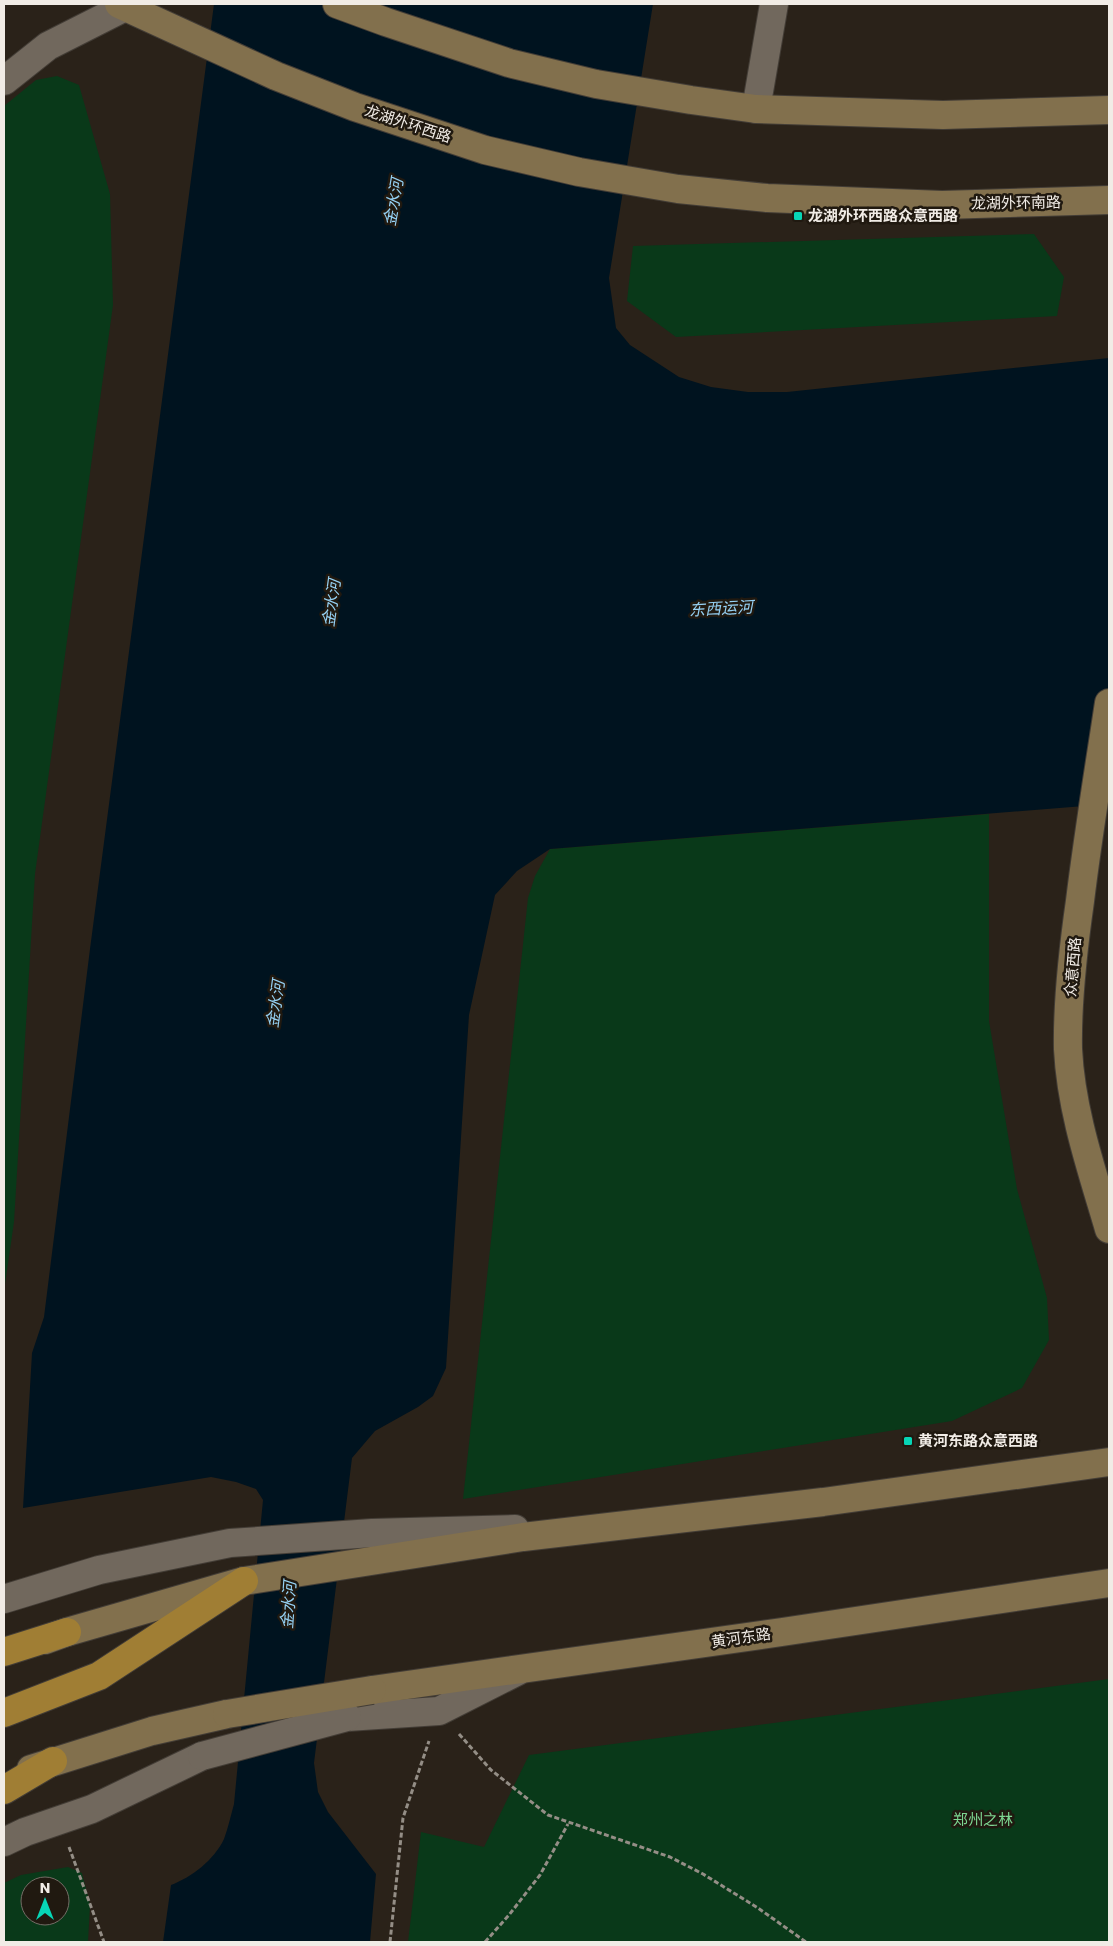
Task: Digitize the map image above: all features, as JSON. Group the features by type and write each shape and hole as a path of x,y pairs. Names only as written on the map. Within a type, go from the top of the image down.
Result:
{"highway":[{"path":"4,1713 99,1676 244,1581"},
{"path":"4,1654 67,1632"},
{"path":"4,1790 53,1761"}],"main road":[{"path":"338,4 509,63 596,84 756,109 943,115 1109,110"},
{"name":"龙湖外环西路","path":"128,8 276,76 355,107 485,150 578,172 712,193"},
{"name":"龙湖外环南路","path":"712,193 767,198 942,205 1109,200"},
{"name":"众意西路","path":"1109,703 1074,941 1069,1001 1068,1050 1086,1154 1109,1230"},
{"path":"67,1632 244,1581 523,1537 823,1502 1070,1469 1109,1462"},
{"name":"黄河东路","path":"4,1779 53,1761 152,1731 227,1714 372,1690 1109,1583"}],"street":[{"path":"756,109 774,4"},
{"path":"4,81 48,46 128,8"},
{"path":"4,1599 99,1570 230,1543 372,1533 603,1527"},
{"path":"4,1842 25,1832 92,1809 202,1756 347,1717 439,1712 524,1668"}],"path":[{"path":"390,1942 404,1818 439,1712 491,1770 548,1816 568,1824 601,1832 670,1857 703,1874 758,1908 806,1942"},
{"path":"485,1942 540,1875 568,1824"},
{"path":"68,1846 104,1942"}],"green space":[{"path":"57,76 79,85 110,194 113,305 35,874 14,1222 4,1291 4,106 36,80"},
{"path":"1034,234 1064,277 1057,316 676,337 627,301 633,246"},
{"path":"989,814 989,1021 1017,1189 1047,1298 1049,1340 1022,1388 952,1421 463,1499 528,898 535,876 550,849"},
{"name":"郑州之林","path":"1109,1679 1109,1942 408,1942 421,1832 484,1847 529,1755"},
{"path":"68,1867 82,1873 90,1905 88,1942 4,1942 4,1883 21,1875"}],"water":[{"path":"214,4 653,4 609,278 616,328 630,345 679,377 711,387 748,392 787,392 1109,358 1109,804 550,849 517,871 495,895 469,1015 446,1368 433,1396 418,1407 375,1431 352,1458 314,1763 318,1792 328,1812 376,1874 370,1942 163,1942 171,1885 202,1867 220,1847 234,1804 263,1500 256,1489 236,1482 211,1477 23,1508 32,1353 44,1317 90,949"}],"place":[{"name":"龙湖外环西路众意西路","path":"798,216"},
{"name":"黄河东路众意西路","path":"908,1441"}],"water label":[{"name":"金水河","path":"393,202"},
{"name":"金水河","path":"331,603"},
{"name":"东西运河","path":"721,608"},
{"name":"金水河","path":"275,1004"},
{"name":"金水河","path":"288,1605"}]}
